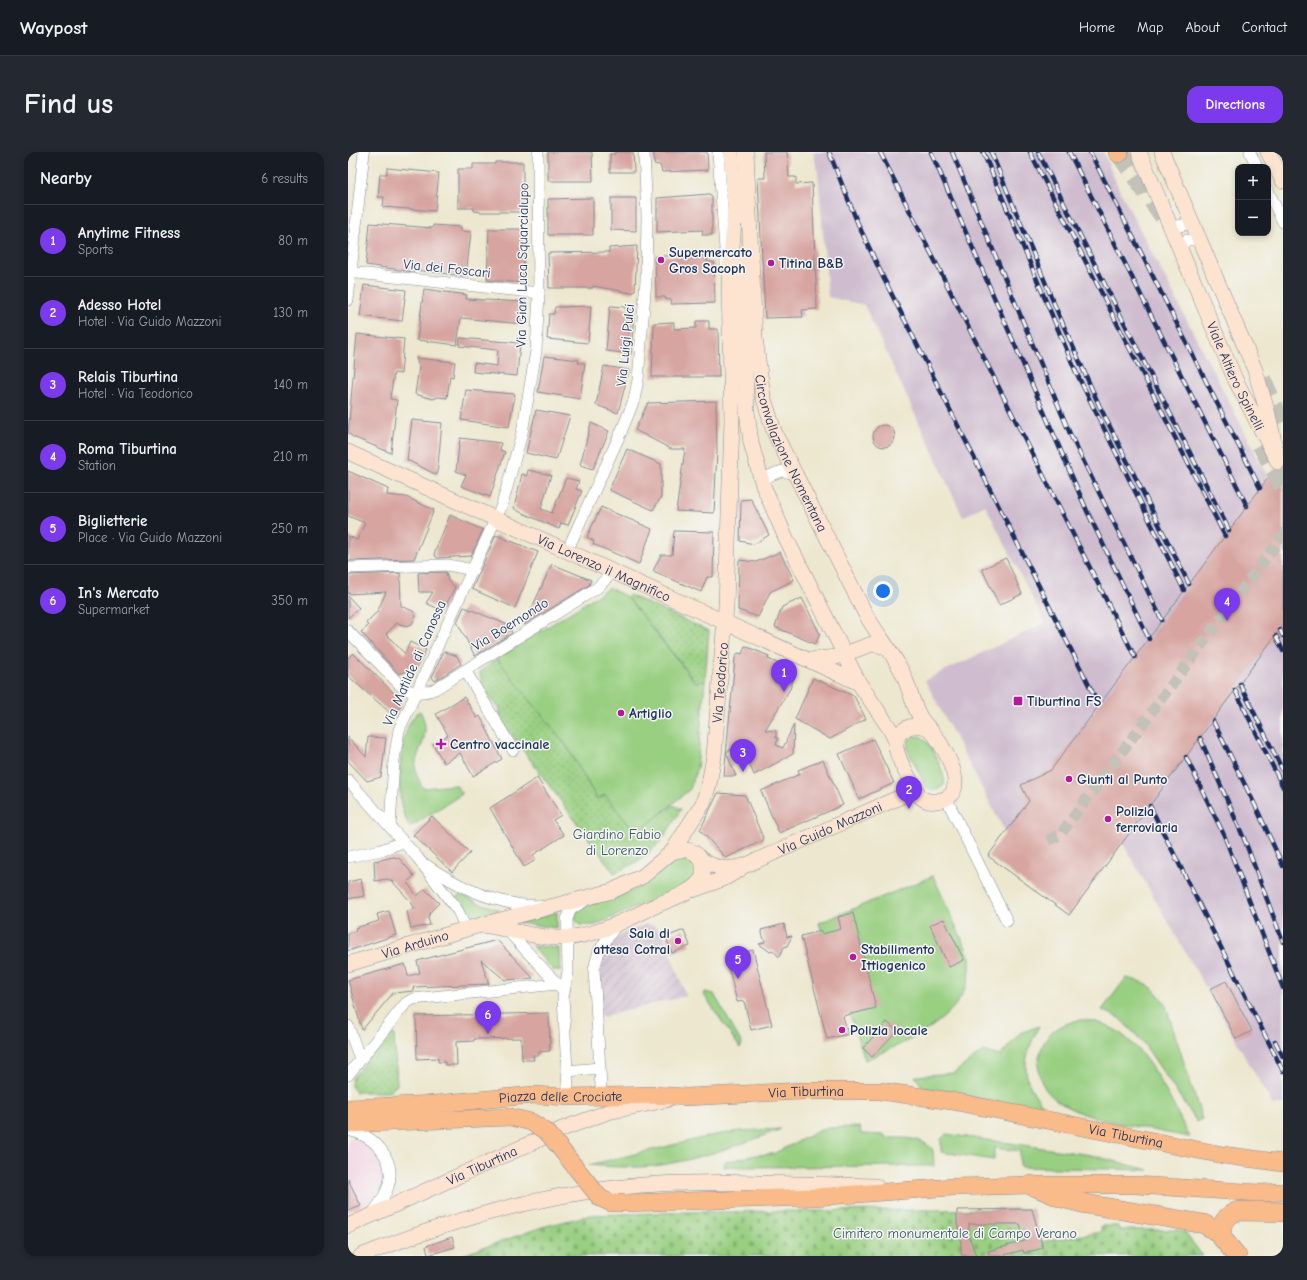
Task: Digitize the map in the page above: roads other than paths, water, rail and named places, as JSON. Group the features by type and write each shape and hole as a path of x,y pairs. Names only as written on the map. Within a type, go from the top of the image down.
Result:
{"highway":[{"path":"1031,1185 1062,1198 1086,1204 1201,1223 1210,1227 1223,1229"},
{"path":"1223,1229 1232,1213 1283,1212"},
{"path":"1223,1229 1237,1256"}],"main road":[{"name":"Via Tiburtina","path":"687,1097 802,1091 870,1090 928,1097 1194,1149 1283,1163"},
{"name":"Piazza delle Crociate","path":"349,1106 435,1104 532,1096 568,1097 653,1094 687,1097"},
{"path":"348,1124 510,1116 531,1122 547,1132 600,1198 611,1203 624,1204 815,1197 953,1188 1031,1185 1136,1185 1283,1192"}],"street":[{"path":"348,300 364,152"},
{"name":"Via Gian Luca Squarcialupo","path":"497,518 515,462 528,404 536,351 540,293 538,152"},
{"name":"Via Luigi Pulci","path":"567,551 622,430 634,400 638,380 646,280 647,216 644,152"},
{"name":"Circonvallazione Nomentana","path":"718,152 723,240 729,283"},
{"name":"Circonvallazione Nomentana","path":"731,152 734,210 738,238 747,411 751,442 761,480 785,536 859,683 896,741 898,756 916,790 920,797 929,801 938,801 946,798 953,791 955,776 938,740 917,712 902,671 869,620 794,476 770,423 757,367 746,152"},
{"name":"Viale Altiero Spinelli","path":"1139,152 1235,379 1278,462 1272,429 1255,370 1162,152"},
{"path":"1250,152 1256,164"},
{"path":"1268,152 1283,181"},
{"path":"1271,196 1283,222"},
{"name":"Circonvallazione Nomentana","path":"730,504 732,387 729,283 734,210"},
{"path":"1170,227 1184,225 1190,218"},
{"path":"1179,248 1187,240 1199,240"},
{"name":"Via dei Foscari","path":"350,273 540,293"},
{"name":"Via Lorenzo il Magnifico","path":"348,452 497,518 859,683"},
{"path":"761,480 781,471 788,471 794,476"},
{"name":"Via Teodorico","path":"597,895 630,884 648,872 672,852 703,803 709,784 714,756 725,622 730,504"},
{"name":"Via Matilde di Canossa","path":"390,827 397,739 403,720 418,693 497,518"},
{"path":"348,568 448,565 473,570"},
{"name":"Via Boemondo","path":"418,693 435,689 598,588 613,572"},
{"path":"348,631 401,686 418,693"},
{"path":"810,660 830,658 872,644 887,647"},
{"path":"465,670 513,750"},
{"path":"896,741 901,732 909,727 920,725 928,728"},
{"path":"348,780 417,857 458,911 466,929"},
{"name":"Via Guido Mazzoni","path":"482,925 544,937 567,937 598,931 616,925 688,892 723,878 744,866 916,790"},
{"path":"946,798 1007,921"},
{"path":"348,857 381,850 403,842"},
{"name":"Via Guido Mazzoni","path":"672,852 686,849 693,852 702,860 718,868 729,869 744,866"},
{"path":"417,857 434,870 458,884 490,899 530,906 554,906"},
{"path":"688,892 703,877 704,870 702,860"},
{"path":"348,1075 406,1003 417,997 560,987 568,977 567,918 570,911 577,905 597,895"},
{"name":"Via Arduino","path":"348,964 466,929 597,895"},
{"path":"601,1087 594,969 599,951 616,925"},
{"path":"507,930 560,987 568,1089"},
{"path":"349,1032 360,1059"},
{"path":"567,1070 599,1068"},
{"name":"Via Tiburtina","path":"348,1226 584,1120 641,1105 687,1097"},
{"path":"348,1130 368,1138 382,1150 388,1162 390,1177 388,1187 382,1202 371,1216"},
{"path":"361,1256 415,1236 500,1208 538,1199 574,1194 674,1184 953,1188"}],"tunnel":[{"path":"1119,153 1164,217"},
{"path":"1262,379 1283,427"},
{"path":"1261,444 1283,486"},
{"path":"1278,462 1283,472"},
{"path":"1048,840 1060,835 1283,535"}],"railway":[{"path":"829,152 858,224 884,279 1099,705"},
{"path":"880,152 1135,657"},
{"path":"931,152 1087,511 1149,639"},
{"path":"952,152 1071,436 1162,620"},
{"path":"983,152 1076,372 1184,590"},
{"path":"991,152 1058,313 1099,405 1189,584"},
{"path":"1030,152 1225,536"},
{"path":"1038,152 1229,530"},
{"path":"1069,152 1247,506"},
{"path":"1090,152 1260,488"},
{"path":"1280,630 1283,636"},
{"path":"1276,636 1283,651"},
{"path":"1240,684 1283,771"},
{"path":"1235,690 1283,787"},
{"path":"1213,721 1255,805 1283,866"},
{"path":"1200,738 1245,841 1283,942"},
{"path":"1186,757 1224,835 1283,988"},
{"path":"1150,806 1283,1071"},
{"path":"1275,1041 1283,1057"}],"place":[{"name":"Supermercato Gros Sacoph","path":"661,260"},
{"name":"Titina B&B","path":"771,263"},
{"name":"Roma Tiburtina","path":"1227,621"},
{"name":"Anytime Fitness","path":"784,692"},
{"name":"Tiburtina FS","path":"1018,701"},
{"name":"Artiglio","path":"621,713"},
{"name":"Centro vaccinale","path":"441,744"},
{"name":"Relais Tiburtina","path":"743,772"},
{"name":"Giunti al Punto","path":"1069,779"},
{"name":"Adesso Hotel","path":"909,809"},
{"name":"Polizia ferroviaria","path":"1108,819"},
{"name":"Sala di attesa Cotral","path":"678,941"},
{"name":"Stabilimento Ittiogenico","path":"853,957"},
{"name":"Biglietterie","path":"738,979"},
{"name":"Polizia locale","path":"842,1030"},
{"name":"In's Mercato","path":"488,1034"}],"park label":[{"name":"Giardino Fabio di Lorenzo","path":"617,842"},
{"name":"Cimitero monumentale di Campo Verano","path":"955,1233"}]}
